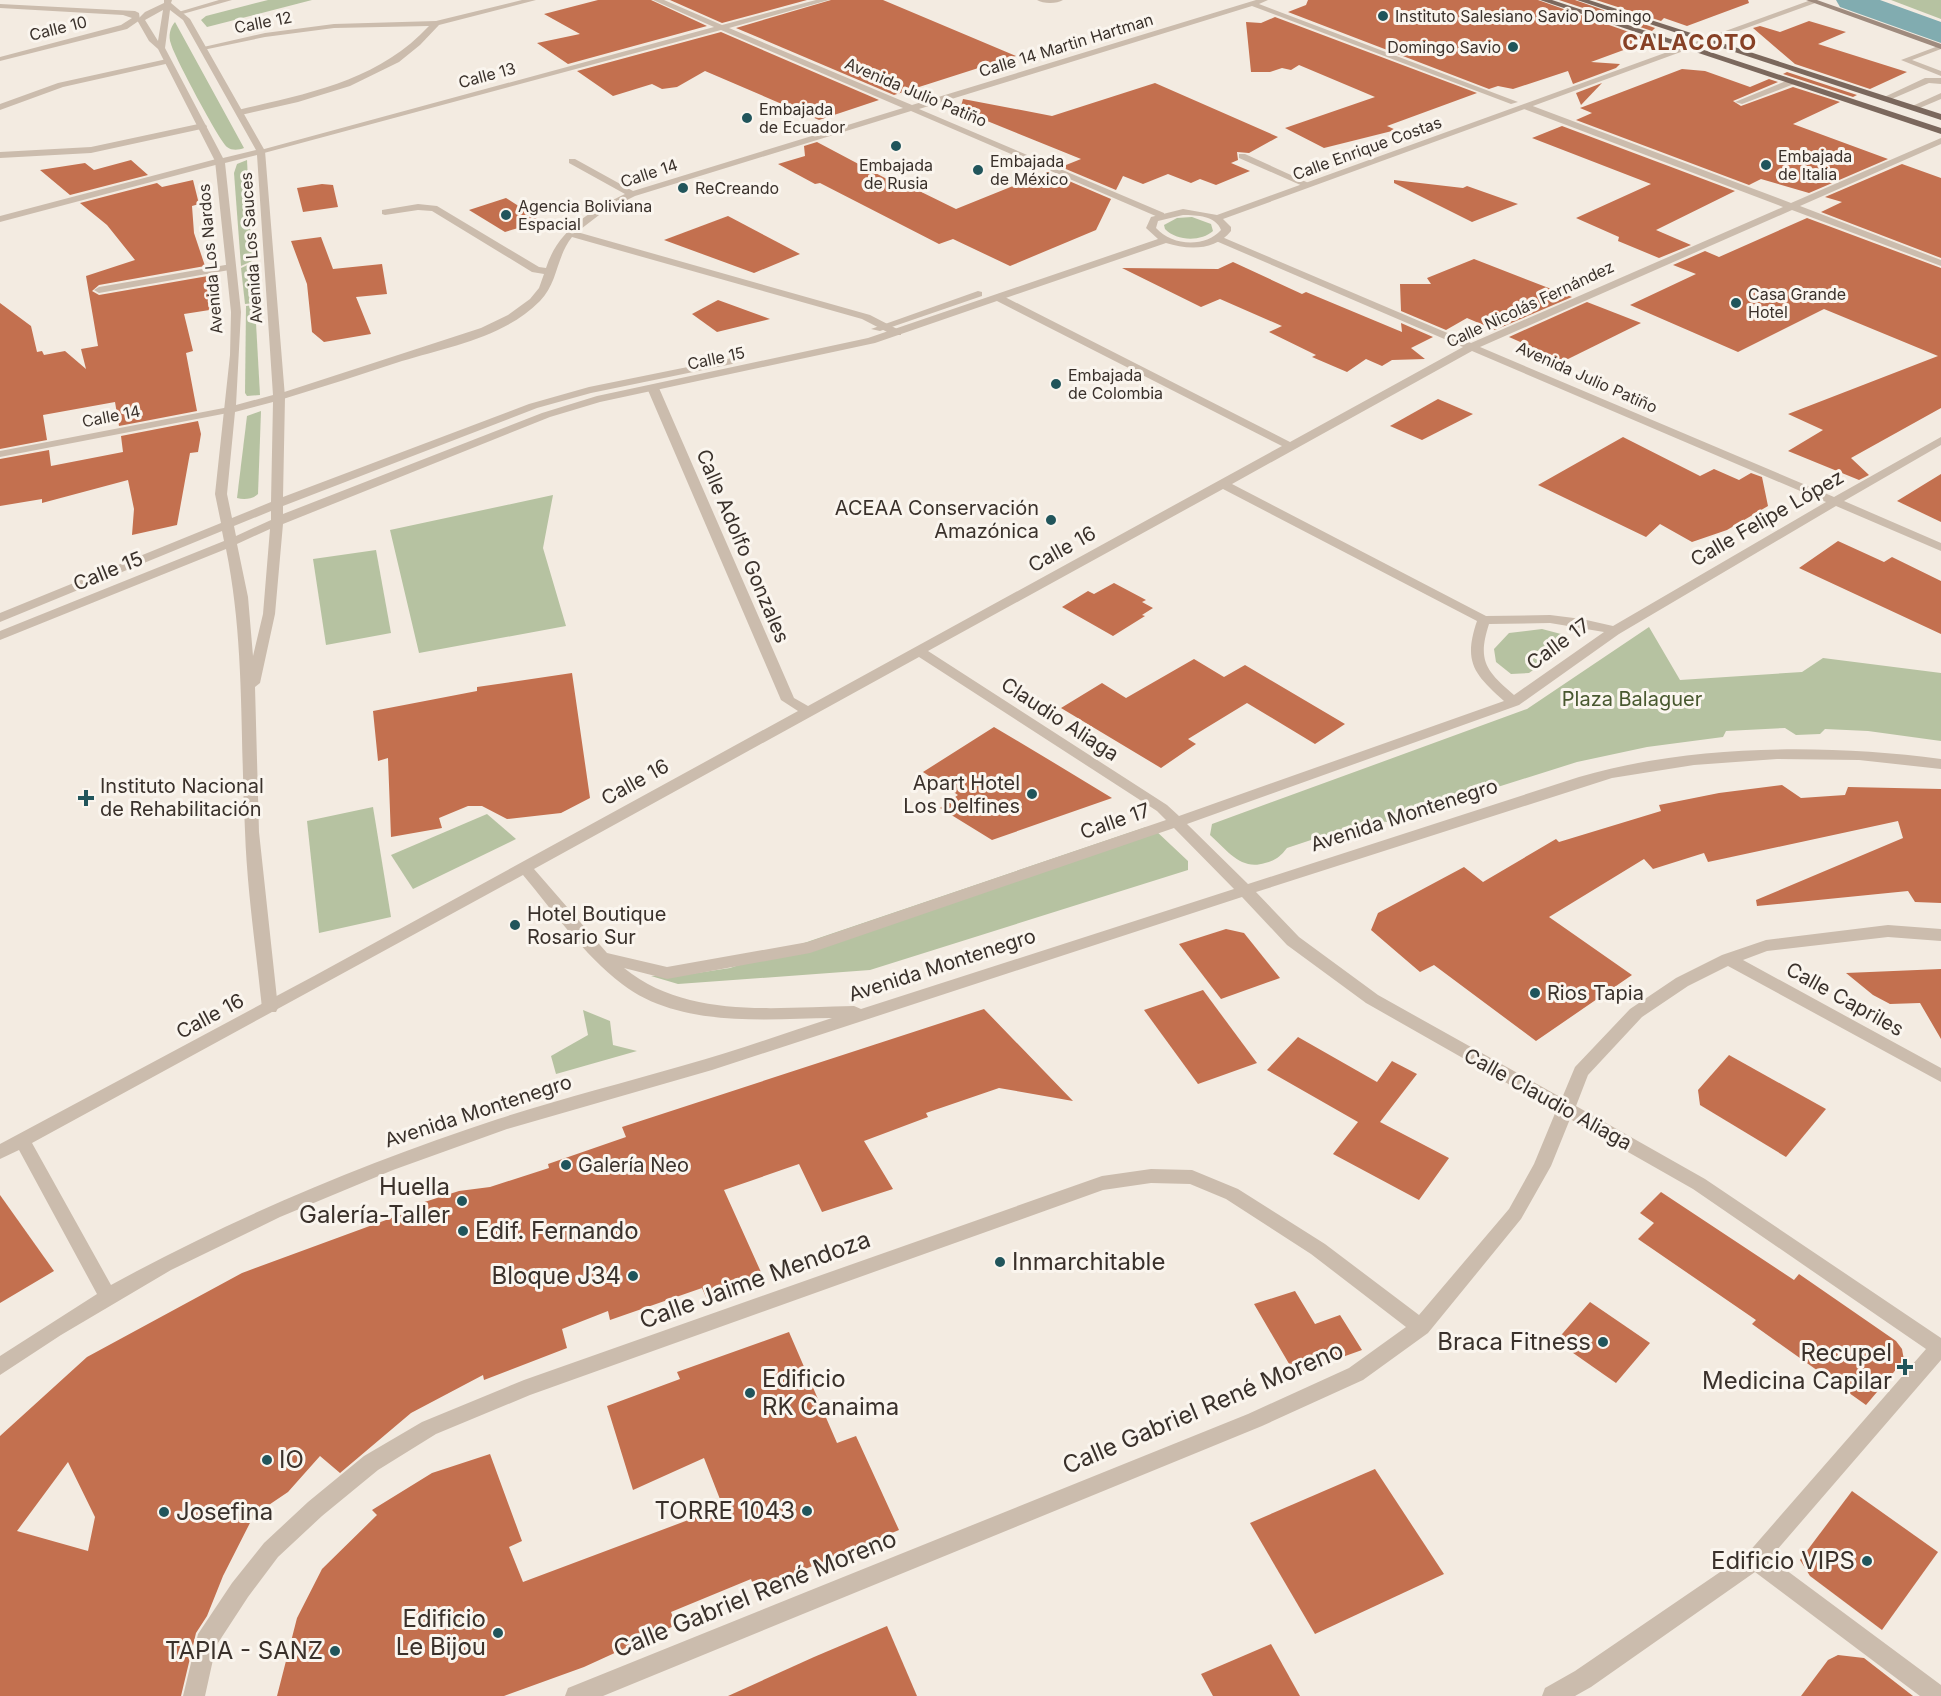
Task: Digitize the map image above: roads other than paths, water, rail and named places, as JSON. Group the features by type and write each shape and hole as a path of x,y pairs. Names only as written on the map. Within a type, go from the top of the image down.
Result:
{"main road":[{"path":"1544,0 1941,131"},
{"path":"1581,0 1941,117"},
{"path":"1812,1 1941,47"},
{"path":"1867,106 1889,109 1941,125"}],"street":[{"path":"179,13 228,0"},
{"name":"Calle 12","path":"203,48 265,35 334,26 436,23 532,0"},
{"name":"Avenida Julio Patiño","path":"657,0 1161,215"},
{"name":"Calle 13","path":"220,161 825,0"},
{"path":"1041,0 1059,0"},
{"path":"1241,0 1941,263"},
{"name":"Calle 14 Martin Hartman","path":"912,108 1264,0"},
{"path":"1673,43 1794,0"},
{"path":"1687,47 1812,1"},
{"name":"Calle 10","path":"0,6 148,14 166,9 179,13"},
{"path":"161,48 166,9"},
{"name":"Avenida Los Sauces","path":"166,9 179,13 186,19 241,112 261,151 279,397 278,520"},
{"path":"124,27 136,20 136,17 126,13"},
{"path":"144,27 141,20 148,14"},
{"path":"241,112 369,77 390,66 425,38 436,23"},
{"name":"Calle 10","path":"0,59 124,27 144,27"},
{"name":"Avenida Los Nardos","path":"144,27 161,48 220,161 236,312 235,355 221,494 231,549"},
{"name":"Calle Enrique Costas","path":"1217,218 1514,102 1673,43"},
{"name":"Calle Enrique Costas","path":"1205,214 1304,183 1527,107 1687,47"},
{"path":"1941,47 1905,60 1941,74"},
{"path":"0,107 61,85 167,61"},
{"path":"1884,99 1928,80 1941,81"},
{"path":"1739,102 1791,82"},
{"path":"1912,108 1941,96"},
{"name":"Calle 14","path":"0,454 229,410 279,397 484,330 514,315 538,297 548,285 557,252 570,233 593,215 632,195 912,108"},
{"path":"0,155 91,150 202,126"},
{"name":"Calle Nicolás Fernández","path":"1290,446 1473,346 1941,141"},
{"path":"1242,156 1304,183"},
{"path":"0,219 220,161"},
{"path":"572,161 632,195"},
{"path":"385,212 418,207 434,208 536,270 552,272"},
{"path":"1183,212 1205,214 1217,218 1226,227 1220,239 1188,244 1165,240 1154,234 1151,224 1161,215 1183,212"},
{"path":"570,233 866,317 897,333"},
{"name":"Calle 15","path":"0,636 231,549 278,520 546,414 650,383 828,342 885,326 1154,234"},
{"name":"Avenida Julio Patiño","path":"1220,239 1941,548"},
{"name":"Calle 15","path":"0,618 225,521 278,505 533,406 589,390 650,383 843,349 897,333 1165,240"},
{"path":"99,290 231,267"},
{"path":"999,298 1290,446"},
{"name":"Calle Adolfo Gonzales","path":"650,383 788,700 807,711"},
{"name":"Calle Felipe López","path":"1614,630 1941,440"},
{"name":"Calle 16","path":"0,1152 270,1008 1290,446"},
{"path":"1223,484 1484,620 1521,618 1588,621 1614,630"},
{"path":"249,701 269,614 278,520"},
{"path":"231,549 242,597 249,701 252,832 270,1008"},
{"path":"1484,620 1475,643 1475,658 1488,679 1514,702"},
{"name":"Calle 17","path":"604,958 668,973 810,947 1177,822 1514,702 1614,630"},
{"name":"Claudio Aliaga","path":"919,651 1162,808 1177,822"},
{"name":"Avenida Montenegro","path":"0,1367 108,1297 214,1239 307,1195 403,1158 560,1107 722,1061 866,1012 1610,773 1691,762 1833,754 1941,764"},
{"name":"Calle Claudio Aliaga","path":"1177,822 1293,941 1372,999 1699,1184 1940,1349"},
{"path":"525,868 604,958 630,982 655,996 686,1008 722,1011 866,1012"},
{"name":"Calle Gabriel René Moreno","path":"576,1696 1255,1420 1356,1374 1421,1327 1515,1214 1542,1166 1581,1072 1636,1013 1682,982 1728,959 1766,946 1888,931 1941,935"},
{"name":"Calle Capriles","path":"1728,959 1941,1076"},
{"path":"22,1140 108,1297"},
{"name":"Calle Jaime Mendoza","path":"194,1696 206,1642 240,1590 271,1550 315,1509 371,1463 429,1428 524,1389 1102,1183 1151,1176 1192,1177 1232,1194 1318,1249 1421,1327"},
{"path":"1553,1696 1583,1679 1755,1560 1940,1349"},
{"path":"1755,1560 1938,1696"}],"waterway":[{"path":"1851,0 1941,33"}],"place":[{"name":"Instituto Salesiano Savio Domingo","path":"1383,16"},
{"name":"Domingo Savio","path":"1513,47"},
{"name":"Embajada de Ecuador","path":"747,118"},
{"name":"Embajada de Rusia","path":"896,146"},
{"name":"Embajada de Italia","path":"1766,165"},
{"name":"Embajada de México","path":"978,170"},
{"name":"ReCreando","path":"683,188"},
{"name":"Agencia Boliviana Espacial","path":"506,215"},
{"name":"Casa Grande Hotel","path":"1736,303"},
{"name":"Embajada de Colombia","path":"1056,384"},
{"name":"ACEAA Conservación Amazónica","path":"1051,520"},
{"name":"Apart Hotel Los Delfines","path":"1032,794"},
{"name":"Instituto Nacional de Rehabilitación","path":"86,798"},
{"name":"Hotel Boutique Rosario Sur","path":"515,925"},
{"name":"Rios Tapia","path":"1535,993"},
{"name":"Galería Neo","path":"566,1165"},
{"name":"Huella Galería-Taller","path":"462,1201"},
{"name":"Edif. Fernando","path":"463,1231"},
{"name":"Inmarchitable","path":"1000,1262"},
{"name":"Bloque J34","path":"633,1276"},
{"name":"Braca Fitness","path":"1603,1342"},
{"name":"Recupel Medicina Capilar","path":"1905,1367"},
{"name":"Edificio RK Canaima","path":"750,1393"},
{"name":"IO","path":"267,1460"},
{"name":"TORRE 1043","path":"807,1511"},
{"name":"Josefina","path":"164,1512"},
{"name":"Edificio VIPS","path":"1867,1561"},
{"name":"Edificio Le Bijou","path":"498,1633"},
{"name":"TAPIA - SANZ","path":"335,1651"}],"district":[{"name":"CALACOTO","path":"1690,42"}],"park label":[{"name":"Plaza Balaguer","path":"1632,699"}]}
